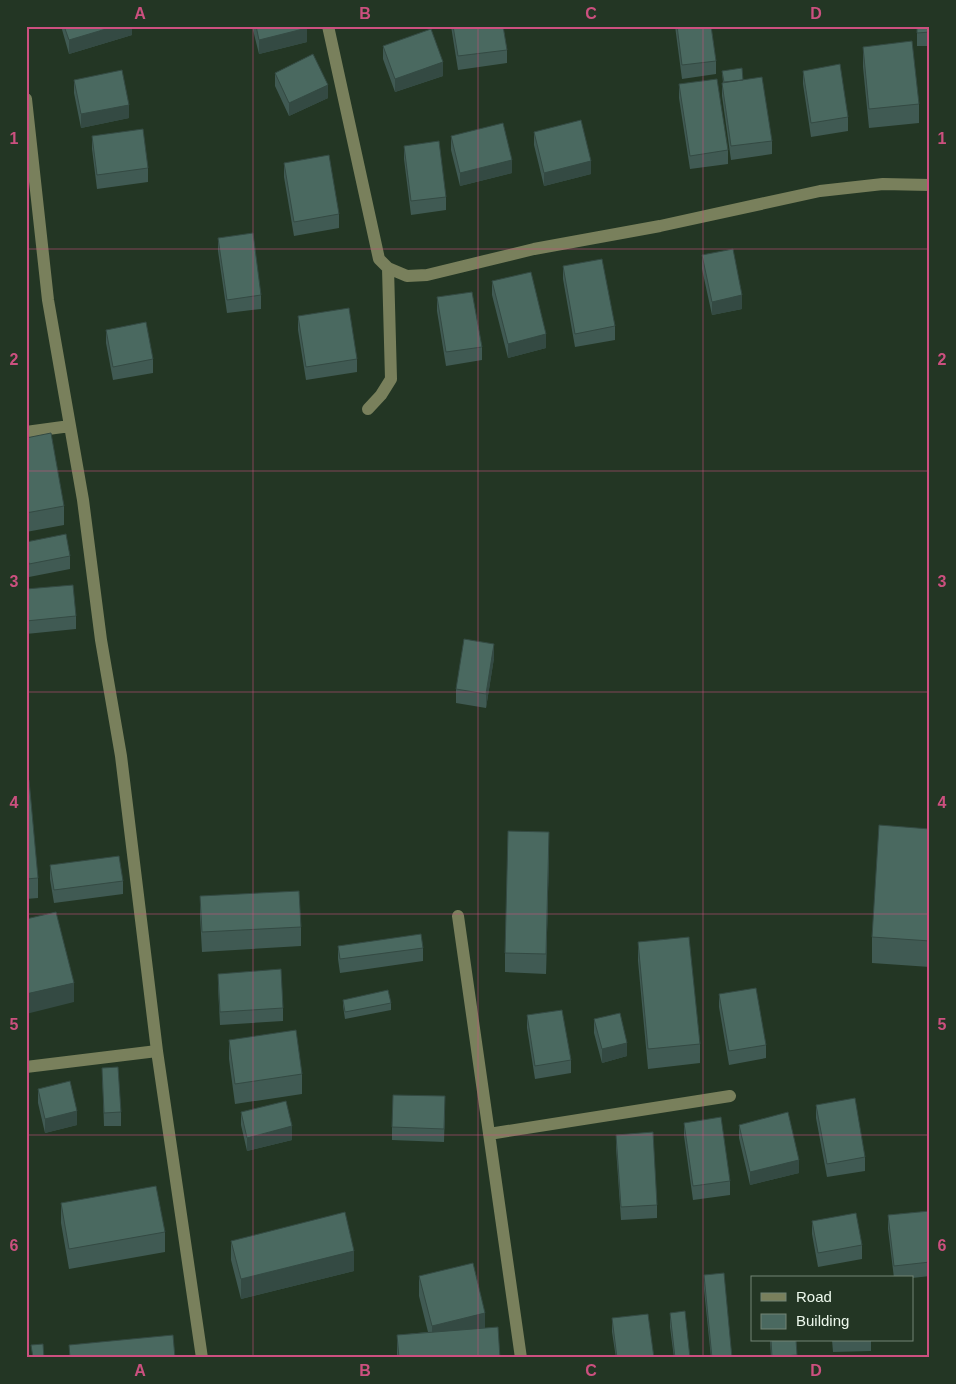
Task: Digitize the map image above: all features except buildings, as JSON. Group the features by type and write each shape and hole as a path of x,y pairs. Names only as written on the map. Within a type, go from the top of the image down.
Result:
{"street":[{"path":"328,26 379,259 388,268 407,276 427,275 534,249 660,226 820,191 883,184 930,185"},
{"path":"26,99 47,290 87,529 101,640 121,756 157,1051 202,1358"},
{"path":"368,410 381,396 391,379 388,268"},
{"path":"26,432 70,426"},
{"path":"458,916 521,1358"},
{"path":"26,1067 157,1051"},
{"path":"489,1134 730,1096"}]}
